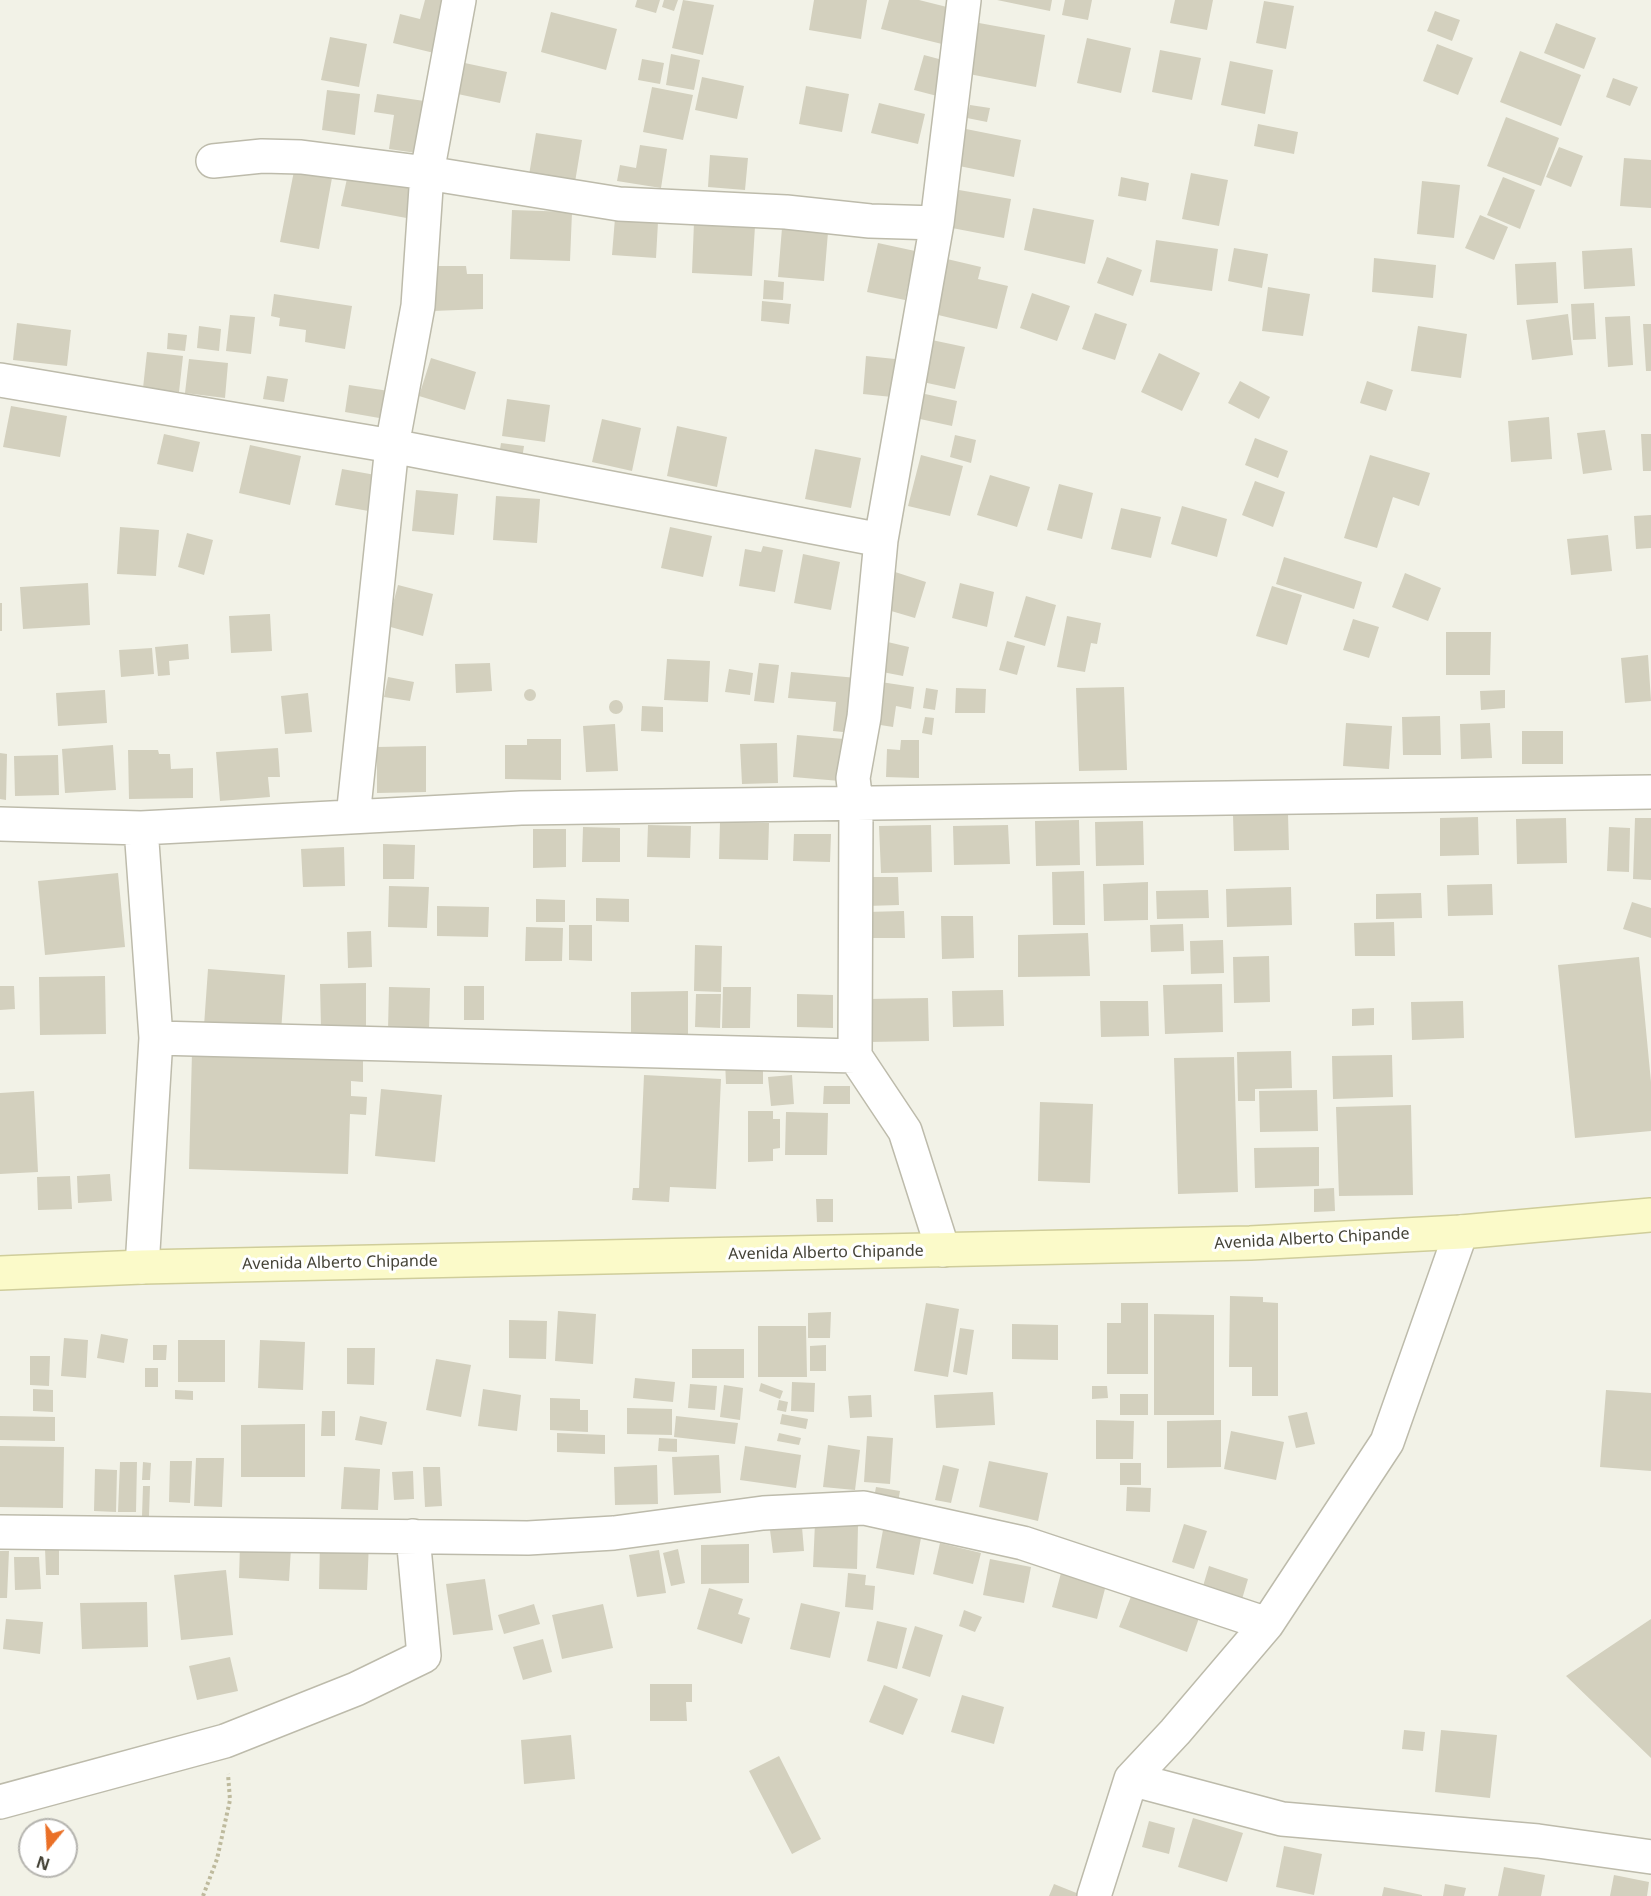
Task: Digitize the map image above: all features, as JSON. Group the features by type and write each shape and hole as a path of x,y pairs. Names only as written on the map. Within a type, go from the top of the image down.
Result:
{"main road":[{"name":"Avenida Alberto Chipande","path":"0,1273 142,1267 1250,1243 1461,1232 1651,1215"}],"street":[{"path":"353,817 392,446 418,306 427,173 459,0"},
{"path":"943,1251 905,1131 855,1056 856,803 853,778 864,717 881,540 937,223 964,0"},
{"path":"213,161 262,156 301,157 427,173 619,204 786,212 870,221 937,223"},
{"path":"0,380 392,446 881,540"},
{"path":"0,824 141,828 521,808 1651,792"},
{"path":"141,828 156,1038 142,1267"},
{"path":"156,1038 855,1056"},
{"path":"1094,1896 1131,1779 1175,1732 1267,1624 1387,1442 1461,1232"},
{"path":"0,1532 528,1538 614,1533 763,1513 864,1508 1023,1543 1267,1624"},
{"path":"0,1802 225,1740 356,1689 424,1656 413,1536"},
{"path":"1131,1779 1282,1819 1538,1841 1651,1857"}],"path":[{"path":"203,1896 217,1859 230,1800 225,1740"}],"building":[{"path":"425,0 447,0 434,53 393,43 400,14 420,19"},
{"path":"637,0 660,0 656,13 635,7"},
{"path":"664,0 678,0 674,11 662,7"},
{"path":"683,0 714,5 703,55 672,48"},
{"path":"814,0 867,0 861,39 809,30"},
{"path":"889,0 919,0 951,8 942,44 881,29"},
{"path":"997,0 1052,0 1050,11"},
{"path":"1065,0 1092,0 1088,20 1062,15"},
{"path":"1175,0 1213,0 1207,30 1170,23"},
{"path":"1264,1 1294,6 1286,49 1256,43"},
{"path":"1435,11 1460,20 1452,41 1427,31"},
{"path":"551,12 617,29 606,70 541,52"},
{"path":"979,23 1045,35 1036,87 969,74"},
{"path":"1556,23 1596,38 1584,69 1544,53"},
{"path":"330,37 367,44 359,87 321,80"},
{"path":"1087,38 1131,48 1121,93 1077,83"},
{"path":"1437,44 1473,58 1458,95 1423,81"},
{"path":"1160,50 1201,58 1192,100 1152,92"},
{"path":"1520,51 1581,75 1561,126 1500,102"},
{"path":"671,54 700,60 694,90 666,85"},
{"path":"924,55 950,62 941,97 914,90"},
{"path":"642,59 664,63 660,84 638,80"},
{"path":"1230,61 1273,70 1265,114 1221,105"},
{"path":"460,62 507,72 500,103 453,93"},
{"path":"702,77 744,86 737,119 695,110"},
{"path":"1613,78 1638,87 1630,106 1606,97"},
{"path":"806,86 849,94 842,132 799,124"},
{"path":"652,87 693,95 683,140 643,132"},
{"path":"327,90 360,94 355,135 322,130"},
{"path":"377,94 431,102 423,154 389,149 394,115 374,112"},
{"path":"879,103 925,114 918,144 871,133"},
{"path":"970,105 990,108 987,122 967,118"},
{"path":"1506,117 1559,138 1541,186 1487,166"},
{"path":"1258,124 1298,132 1294,154 1254,146"},
{"path":"966,129 1021,140 1014,177 959,166"},
{"path":"536,133 582,140 575,182 529,175"},
{"path":"640,145 667,149 661,188 617,181 620,165 636,168"},
{"path":"1559,147 1583,156 1571,187 1546,177"},
{"path":"710,155 748,158 745,190 708,187"},
{"path":"1624,158 1651,160 1651,208 1620,206"},
{"path":"294,171 332,178 319,249 280,242"},
{"path":"1191,173 1228,180 1219,226 1182,219"},
{"path":"348,174 418,187 412,219 341,206"},
{"path":"1121,177 1149,183 1146,201 1118,196"},
{"path":"1503,177 1535,190 1520,229 1487,215"},
{"path":"1422,181 1460,185 1454,238 1417,234"},
{"path":"959,190 1011,199 1004,238 952,228"},
{"path":"1033,208 1094,220 1085,264 1024,250"},
{"path":"512,210 572,212 570,261 510,259"},
{"path":"1480,215 1508,227 1494,260 1465,248"},
{"path":"615,218 658,222 656,258 612,255"},
{"path":"694,222 755,226 752,276 692,273"},
{"path":"782,228 828,232 824,281 778,277"},
{"path":"1156,240 1218,249 1212,291 1150,282"},
{"path":"878,243 915,251 905,300 867,292"},
{"path":"1234,248 1268,254 1262,288 1228,281"},
{"path":"1632,248 1635,286 1584,289 1582,251"},
{"path":"1107,257 1142,270 1133,296 1097,283"},
{"path":"1374,258 1436,265 1433,298 1372,292"},
{"path":"947,259 981,267 978,279 1008,286 997,329 934,314"},
{"path":"1556,262 1558,303 1517,305 1515,264"},
{"path":"432,266 466,266 467,274 483,274 483,309 433,311"},
{"path":"764,280 784,282 783,300 763,299"},
{"path":"1268,287 1310,294 1303,336 1262,331"},
{"path":"1032,293 1070,306 1057,341 1020,328"},
{"path":"274,294 352,306 345,349 305,342 306,330 279,326 280,318 271,316"},
{"path":"762,301 791,304 789,324 761,321"},
{"path":"1594,303 1596,339 1573,340 1571,304"},
{"path":"1095,313 1127,324 1115,360 1082,349"},
{"path":"1568,314 1573,355 1532,360 1526,320"},
{"path":"230,315 255,317 251,354 226,351"},
{"path":"1630,316 1633,365 1608,367 1605,317"},
{"path":"17,323 71,330 67,366 13,360"},
{"path":"1643,324 1651,324 1651,371 1646,371"},
{"path":"199,326 221,329 219,351 197,348"},
{"path":"1418,326 1467,334 1461,378 1411,371"},
{"path":"168,333 187,335 185,351 167,349"},
{"path":"927,339 965,347 955,389 918,381"},
{"path":"147,352 183,356 179,392 143,388"},
{"path":"1159,353 1200,373 1182,411 1141,392"},
{"path":"866,356 895,359 892,397 863,394"},
{"path":"431,358 476,372 465,410 419,396"},
{"path":"189,359 228,363 225,398 185,393"},
{"path":"267,376 288,379 284,402 263,399"},
{"path":"1240,381 1270,397 1259,419 1228,403"},
{"path":"1367,381 1393,390 1386,411 1360,403"},
{"path":"349,385 389,391 385,419 345,412"},
{"path":"916,392 957,401 952,426 911,417"},
{"path":"507,399 550,405 545,442 502,436"},
{"path":"11,406 67,416 60,457 3,447"},
{"path":"1549,417 1552,459 1511,462 1508,421"},
{"path":"602,419 641,428 632,471 592,462"},
{"path":"677,426 727,437 717,487 667,476"},
{"path":"1605,430 1612,470 1583,474 1577,433"},
{"path":"164,434 200,442 193,472 157,464"},
{"path":"1641,434 1651,434 1651,471 1643,471"},
{"path":"955,435 976,440 971,463 950,457"},
{"path":"1255,438 1288,451 1278,478 1245,465"},
{"path":"501,443 524,446 522,459 499,456"},
{"path":"250,445 301,456 290,505 239,493"},
{"path":"815,449 861,458 851,508 805,499"},
{"path":"921,455 963,466 950,516 908,506"},
{"path":"1370,455 1430,473 1419,506 1393,497 1377,548 1344,538"},
{"path":"342,469 381,476 374,512 335,505"},
{"path":"990,475 1030,487 1017,527 977,515"},
{"path":"1255,481 1285,492 1273,527 1242,515"},
{"path":"1059,484 1093,493 1082,539 1047,530"},
{"path":"416,490 458,494 454,535 412,531"},
{"path":"496,496 540,499 537,543 493,540"},
{"path":"1182,506 1227,519 1217,557 1171,544"},
{"path":"1121,508 1161,517 1151,558 1111,549"},
{"path":"1651,515 1651,548 1636,549 1634,516"},
{"path":"120,527 159,530 156,576 117,574"},
{"path":"670,527 712,536 703,577 661,568"},
{"path":"187,533 213,540 204,575 178,567"},
{"path":"1608,535 1612,571 1571,575 1567,539"},
{"path":"763,546 783,550 775,592 739,586 745,549 761,552"},
{"path":"803,554 840,562 831,610 794,603"},
{"path":"1284,557 1362,582 1354,609 1276,584"},
{"path":"892,571 926,582 915,618 881,608"},
{"path":"1405,573 1441,588 1428,621 1392,607"},
{"path":"88,583 90,625 23,629 20,587"},
{"path":"960,583 994,592 987,627 952,618"},
{"path":"398,585 433,594 423,636 387,626"},
{"path":"1272,586 1302,595 1287,645 1256,636"},
{"path":"1026,596 1056,605 1045,646 1014,637"},
{"path":"0,603 2,603 2,631 0,631"},
{"path":"270,614 272,651 231,653 229,616"},
{"path":"1067,616 1101,623 1097,644 1091,643 1085,672 1057,667"},
{"path":"1353,619 1379,627 1369,658 1343,650"},
{"path":"1446,632 1491,632 1490,675 1446,675"},
{"path":"879,640 909,647 903,676 872,670"},
{"path":"1007,641 1025,646 1017,675 999,670"},
{"path":"188,644 189,659 169,661 170,675 158,676 155,647"},
{"path":"152,648 154,674 121,677 119,650"},
{"path":"1648,655 1651,701 1625,703 1621,658"},
{"path":"667,659 710,661 708,702 664,700"},
{"path":"490,663 492,691 456,693 455,664"},
{"path":"759,663 779,665 774,703 754,701"},
{"path":"729,669 753,673 750,695 725,692"},
{"path":"791,672 857,678 853,733 833,731 836,702 788,698"},
{"path":"388,677 414,682 410,701 384,697"},
{"path":"874,681 914,687 911,709 896,706 893,727 868,723"},
{"path":"1124,687 1127,770 1079,771 1076,688"},
{"path":"926,688 938,690 935,710 923,708"},
{"path":"956,688 986,689 985,713 955,713"},
{"path":"532,689 535,690 535,700 528,701 525,700 524,693 525,690"},
{"path":"105,690 107,723 58,726 56,693"},
{"path":"1505,690 1505,708 1481,710 1480,691"},
{"path":"308,693 312,732 285,734 281,696"},
{"path":"616,700 621,702 623,707 621,712 616,714 611,712 609,707 611,702"},
{"path":"642,706 663,707 663,732 641,731"},
{"path":"1440,716 1441,755 1403,755 1402,717"},
{"path":"925,717 934,718 932,735 922,733"},
{"path":"1346,723 1392,726 1389,769 1343,766"},
{"path":"1490,723 1492,758 1461,759 1460,724"},
{"path":"615,724 618,771 586,772 583,726"},
{"path":"1522,731 1563,731 1563,764 1522,764"},
{"path":"797,735 844,739 840,781 793,777"},
{"path":"527,739 561,739 561,780 505,779 505,745 527,745"},
{"path":"901,740 919,740 919,778 886,777 887,749 900,750"},
{"path":"777,743 778,783 742,784 740,744"},
{"path":"113,745 116,790 65,793 62,749"},
{"path":"426,746 426,792 377,793 377,747"},
{"path":"278,748 280,777 268,777 270,797 220,801 216,752"},
{"path":"128,750 158,750 159,754 170,754 171,769 193,768 193,798 129,799"},
{"path":"0,753 7,754 6,800 0,799"},
{"path":"58,755 59,795 15,796 14,756"},
{"path":"1288,814 1289,850 1234,851 1233,815"},
{"path":"1478,817 1479,855 1440,856 1440,818"},
{"path":"1566,818 1567,863 1517,864 1516,819"},
{"path":"1635,818 1651,818 1651,880 1633,879"},
{"path":"1079,820 1080,865 1036,866 1035,821"},
{"path":"1143,821 1144,865 1096,866 1095,822"},
{"path":"720,822 769,823 768,860 719,859"},
{"path":"648,825 691,826 690,858 647,857"},
{"path":"931,825 932,872 881,873 879,826"},
{"path":"1008,825 1010,864 954,865 953,826"},
{"path":"583,827 620,828 620,862 582,862"},
{"path":"1609,827 1630,828 1629,872 1607,871"},
{"path":"533,829 566,829 566,867 533,868"},
{"path":"794,834 831,834 830,862 793,861"},
{"path":"383,844 415,845 414,879 383,879"},
{"path":"344,847 345,886 303,887 301,849"},
{"path":"1084,871 1085,925 1053,925 1052,872"},
{"path":"118,873 125,947 45,955 38,881"},
{"path":"865,877 898,877 899,905 866,906"},
{"path":"1148,882 1148,920 1104,921 1103,884"},
{"path":"1492,884 1493,915 1448,916 1447,885"},
{"path":"389,886 429,887 427,928 388,927"},
{"path":"1291,887 1292,925 1227,927 1226,889"},
{"path":"1208,890 1209,918 1157,919 1156,891"},
{"path":"1421,893 1422,918 1376,919 1376,894"},
{"path":"596,898 629,899 629,922 596,921"},
{"path":"536,899 565,900 565,922 536,922"},
{"path":"1632,902 1651,908 1651,938 1623,929"},
{"path":"437,906 489,907 488,937 437,936"},
{"path":"904,911 905,938 867,938 866,912"},
{"path":"941,916 973,916 974,958 942,959"},
{"path":"1394,922 1395,956 1355,956 1354,923"},
{"path":"1183,924 1184,951 1151,952 1150,925"},
{"path":"569,925 592,925 592,961 569,960"},
{"path":"526,927 563,928 562,961 525,961"},
{"path":"371,931 372,967 348,968 347,932"},
{"path":"1088,933 1090,976 1018,977 1018,935"},
{"path":"1223,940 1224,973 1191,974 1190,941"},
{"path":"695,945 722,946 721,992 694,991"},
{"path":"1269,956 1270,1002 1234,1003 1233,957"},
{"path":"1639,957 1651,1082 1651,1131 1575,1138 1558,965"},
{"path":"208,969 285,975 281,1032 204,1026"},
{"path":"105,976 106,1034 40,1035 39,977"},
{"path":"366,983 366,1028 321,1028 320,984"},
{"path":"1222,984 1223,1032 1165,1034 1163,985"},
{"path":"0,986 14,986 15,1009 0,1010"},
{"path":"464,986 484,986 484,1020 464,1020"},
{"path":"389,987 430,988 429,1031 388,1030"},
{"path":"723,987 751,987 750,1028 722,1028"},
{"path":"1003,990 1004,1026 953,1027 952,991"},
{"path":"688,991 688,1038 631,1038 631,992"},
{"path":"696,994 721,994 720,1028 695,1027"},
{"path":"797,994 833,995 833,1028 797,1027"},
{"path":"928,998 929,1041 868,1042 867,999"},
{"path":"1100,1001 1148,1001 1149,1036 1101,1037"},
{"path":"1463,1001 1464,1038 1412,1040 1411,1002"},
{"path":"1374,1008 1374,1025 1352,1026 1352,1009"},
{"path":"1291,1051 1292,1088 1255,1089 1255,1101 1238,1101 1237,1052"},
{"path":"192,1052 363,1057 363,1082 351,1081 351,1096 367,1097 366,1115 350,1114 348,1174 189,1169"},
{"path":"1392,1055 1393,1097 1333,1099 1332,1056"},
{"path":"1234,1057 1238,1192 1178,1194 1174,1058"},
{"path":"725,1060 763,1060 763,1084 726,1084"},
{"path":"644,1075 721,1079 716,1189 670,1187 669,1202 632,1200 633,1188 639,1188"},
{"path":"792,1075 794,1104 771,1106 768,1077"},
{"path":"824,1086 850,1086 850,1104 823,1104"},
{"path":"381,1089 442,1095 435,1162 375,1156"},
{"path":"1317,1090 1318,1131 1260,1132 1259,1091"},
{"path":"34,1091 38,1172 0,1174 0,1093"},
{"path":"1040,1102 1093,1104 1090,1183 1038,1181"},
{"path":"1411,1105 1413,1195 1339,1196 1336,1107"},
{"path":"748,1111 773,1111 773,1119 780,1119 780,1148 773,1149 773,1161 748,1162"},
{"path":"786,1112 828,1113 827,1155 785,1155"},
{"path":"1319,1147 1319,1186 1255,1188 1254,1148"},
{"path":"110,1174 112,1201 78,1203 77,1176"},
{"path":"70,1176 72,1209 38,1210 37,1177"},
{"path":"1334,1188 1335,1211 1314,1212 1314,1189"},
{"path":"816,1199 833,1199 833,1222 817,1222"},
{"path":"1230,1296 1263,1297 1263,1302 1278,1303 1278,1396 1252,1396 1252,1367 1229,1367"},
{"path":"926,1303 959,1309 948,1377 914,1371"},
{"path":"1121,1303 1148,1303 1148,1374 1107,1374 1107,1323 1121,1323"},
{"path":"558,1311 596,1314 593,1364 555,1361"},
{"path":"831,1312 830,1338 808,1338 808,1313"},
{"path":"1154,1314 1214,1315 1214,1415 1154,1415"},
{"path":"509,1320 547,1321 546,1359 509,1358"},
{"path":"1012,1324 1058,1325 1058,1360 1012,1359"},
{"path":"758,1326 806,1326 807,1377 758,1377"},
{"path":"960,1328 974,1330 967,1375 953,1372"},
{"path":"101,1334 128,1339 124,1363 97,1358"},
{"path":"64,1338 88,1340 86,1378 61,1376"},
{"path":"178,1340 225,1340 225,1382 178,1382"},
{"path":"260,1340 305,1342 303,1390 258,1388"},
{"path":"153,1345 167,1345 166,1360 153,1360"},
{"path":"826,1345 826,1371 810,1371 810,1346"},
{"path":"347,1348 375,1348 374,1385 347,1384"},
{"path":"692,1349 744,1349 744,1378 692,1378"},
{"path":"30,1356 50,1356 49,1386 30,1385"},
{"path":"436,1359 471,1365 461,1417 426,1410"},
{"path":"145,1368 158,1368 158,1387 145,1387"},
{"path":"635,1378 675,1382 673,1402 633,1398"},
{"path":"792,1382 815,1383 814,1412 791,1411"},
{"path":"761,1383 783,1391 780,1399 759,1391"},
{"path":"690,1384 717,1386 715,1410 688,1408"},
{"path":"724,1385 743,1388 740,1420 720,1417"},
{"path":"1092,1386 1107,1386 1108,1398 1092,1399"},
{"path":"33,1389 53,1390 53,1412 33,1411"},
{"path":"483,1389 521,1395 517,1431 478,1426"},
{"path":"175,1390 193,1391 193,1400 175,1399"},
{"path":"1606,1390 1651,1393 1651,1471 1600,1467"},
{"path":"993,1392 995,1425 936,1428 934,1395"},
{"path":"1120,1394 1148,1394 1148,1415 1120,1415"},
{"path":"871,1395 872,1417 850,1418 848,1396"},
{"path":"550,1398 580,1399 580,1410 588,1410 588,1432 550,1430"},
{"path":"779,1400 788,1402 786,1412 777,1410"},
{"path":"627,1408 672,1409 672,1435 627,1434"},
{"path":"322,1411 335,1411 335,1436 321,1436"},
{"path":"1307,1412 1315,1444 1296,1448 1288,1416"},
{"path":"782,1414 808,1419 806,1429 780,1424"},
{"path":"0,1416 55,1417 55,1441 0,1440"},
{"path":"360,1416 387,1422 382,1445 355,1440"},
{"path":"676,1416 738,1423 735,1444 674,1437"},
{"path":"1096,1420 1134,1421 1133,1459 1096,1459"},
{"path":"1221,1420 1221,1467 1167,1468 1167,1421"},
{"path":"305,1424 305,1477 241,1477 241,1425"},
{"path":"1231,1431 1284,1442 1276,1480 1224,1469"},
{"path":"557,1433 605,1435 605,1454 557,1452"},
{"path":"779,1433 801,1438 799,1445 777,1441"},
{"path":"867,1436 893,1438 890,1484 864,1482"},
{"path":"659,1438 677,1439 677,1452 658,1451"},
{"path":"828,1445 860,1450 855,1490 823,1487"},
{"path":"0,1446 64,1447 63,1508 0,1507"},
{"path":"745,1446 801,1455 796,1488 740,1480"},
{"path":"719,1455 721,1493 674,1495 672,1457"},
{"path":"196,1458 224,1458 222,1507 194,1506"},
{"path":"170,1461 192,1461 190,1503 169,1502"},
{"path":"989,1461 1048,1473 1038,1521 979,1507"},
{"path":"120,1462 137,1462 136,1512 118,1512"},
{"path":"143,1462 151,1463 150,1480 142,1480"},
{"path":"1120,1463 1141,1463 1141,1485 1120,1485"},
{"path":"657,1465 658,1504 615,1505 614,1467"},
{"path":"943,1465 959,1469 951,1503 935,1500"},
{"path":"344,1467 380,1469 378,1510 341,1509"},
{"path":"423,1467 440,1467 442,1506 425,1507"},
{"path":"95,1469 117,1470 116,1512 94,1511"},
{"path":"413,1471 414,1499 394,1500 392,1472"},
{"path":"143,1486 150,1486 149,1516 142,1516"},
{"path":"876,1487 900,1491 897,1508 873,1503"},
{"path":"1127,1487 1151,1488 1150,1512 1126,1511"},
{"path":"815,1523 858,1526 857,1569 813,1567"},
{"path":"1184,1524 1207,1531 1194,1569 1172,1562"},
{"path":"802,1527 804,1551 773,1553 770,1530"},
{"path":"883,1530 921,1538 914,1575 876,1568"},
{"path":"320,1541 369,1542 367,1590 319,1589"},
{"path":"940,1543 981,1553 973,1584 933,1574"},
{"path":"749,1544 749,1583 701,1584 701,1545"},
{"path":"240,1545 291,1548 289,1581 239,1578"},
{"path":"59,1547 59,1575 46,1575 45,1548"},
{"path":"678,1549 685,1583 671,1586 663,1553"},
{"path":"659,1550 666,1593 637,1597 629,1555"},
{"path":"0,1551 9,1551 7,1598 0,1598"},
{"path":"14,1557 39,1557 41,1589 15,1590"},
{"path":"990,1559 1031,1567 1024,1603 983,1595"},
{"path":"1209,1566 1248,1579 1240,1606 1201,1593"},
{"path":"226,1570 233,1635 181,1640 174,1575"},
{"path":"848,1573 866,1575 865,1585 875,1586 873,1610 845,1607"},
{"path":"1061,1573 1106,1585 1097,1619 1052,1607"},
{"path":"485,1579 493,1630 453,1635 446,1584"},
{"path":"709,1588 743,1599 738,1614 750,1618 742,1644 697,1629"},
{"path":"1132,1594 1199,1618 1187,1652 1119,1627"},
{"path":"147,1602 148,1647 82,1649 80,1603"},
{"path":"801,1603 840,1612 830,1658 790,1649"},
{"path":"534,1604 540,1624 504,1634 498,1615"},
{"path":"603,1604 613,1648 562,1659 552,1615"},
{"path":"964,1610 982,1617 975,1632 959,1626"},
{"path":"6,1619 43,1622 40,1654 3,1649"},
{"path":"1651,1619 1651,1758 1566,1676"},
{"path":"877,1621 907,1628 897,1669 867,1661"},
{"path":"915,1626 943,1635 930,1677 902,1668"},
{"path":"543,1639 552,1672 523,1680 513,1647"},
{"path":"230,1657 238,1691 197,1700 189,1666"},
{"path":"650,1684 692,1684 692,1702 686,1702 687,1721 650,1721"},
{"path":"884,1685 918,1699 903,1735 869,1722"},
{"path":"962,1695 1004,1707 994,1744 951,1732"},
{"path":"1404,1730 1425,1732 1423,1751 1402,1749"},
{"path":"1441,1730 1497,1735 1490,1798 1435,1792"},
{"path":"571,1735 575,1779 524,1784 521,1740"},
{"path":"779,1756 821,1839 792,1854 749,1771"},
{"path":"1193,1818 1243,1833 1227,1882 1178,1867"},
{"path":"1149,1821 1175,1828 1169,1854 1142,1847"},
{"path":"1284,1846 1322,1854 1314,1895 1276,1887"},
{"path":"1504,1867 1545,1875 1541,1896 1498,1896"},
{"path":"1614,1875 1649,1882 1647,1896 1610,1896"},
{"path":"1054,1884 1084,1896 1049,1896"},
{"path":"1445,1884 1466,1888 1464,1896 1443,1896"},
{"path":"1384,1887 1422,1895 1422,1896 1382,1896"}]}
